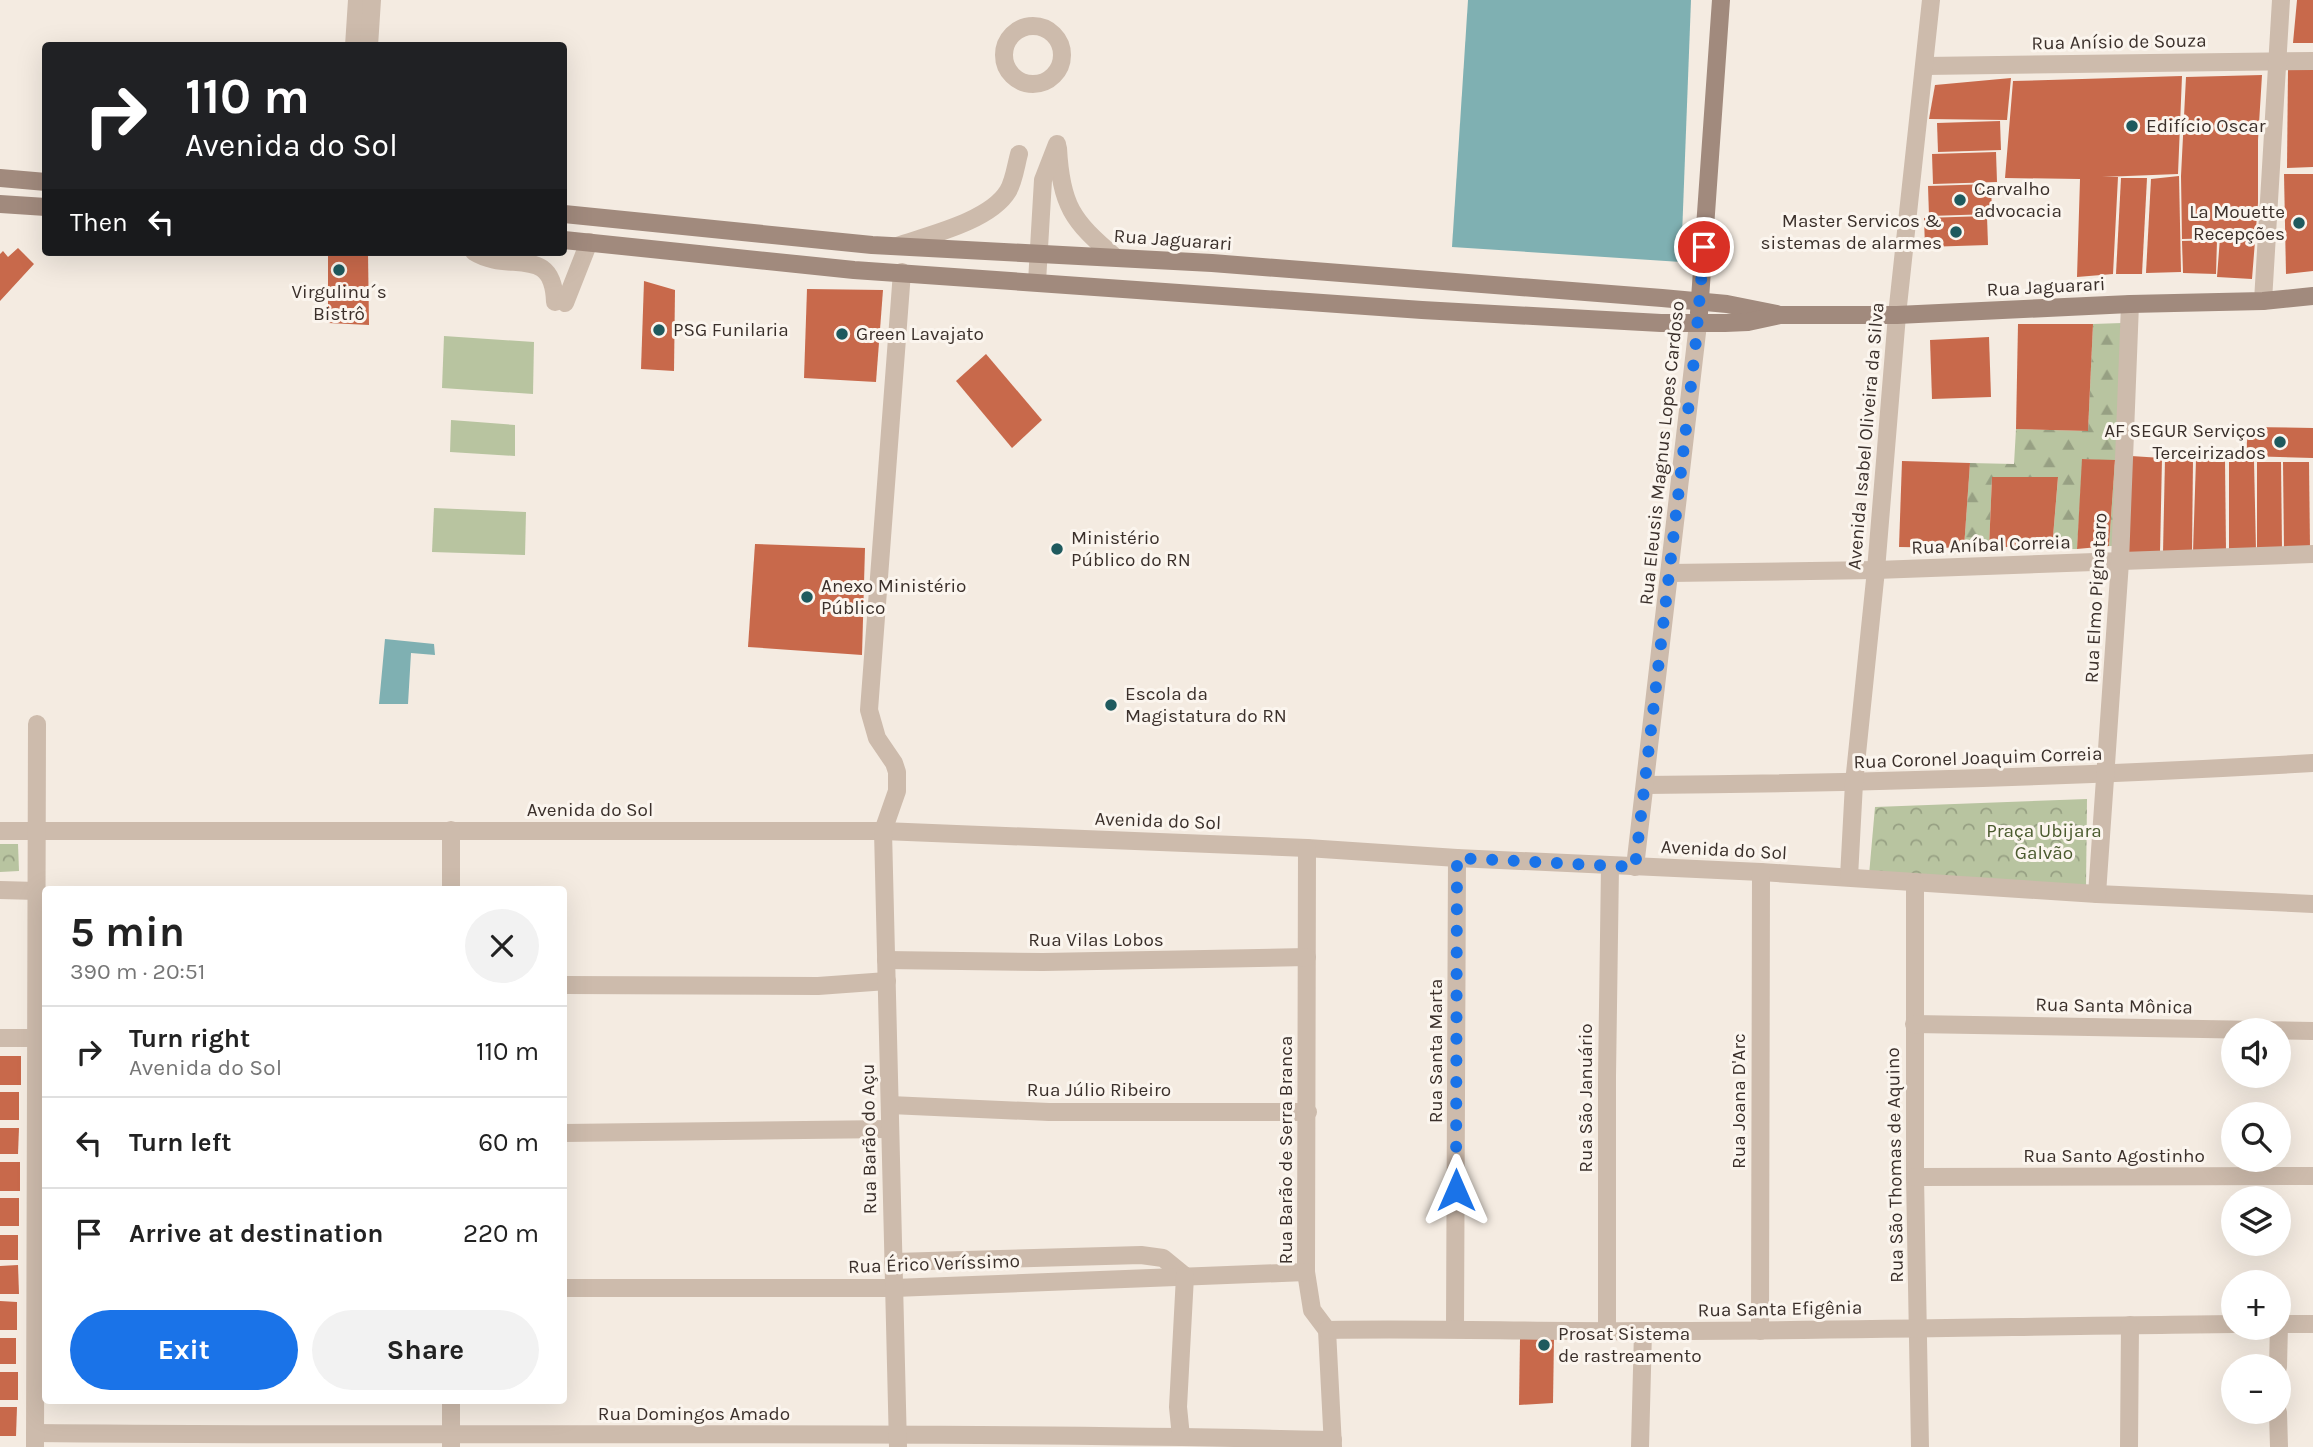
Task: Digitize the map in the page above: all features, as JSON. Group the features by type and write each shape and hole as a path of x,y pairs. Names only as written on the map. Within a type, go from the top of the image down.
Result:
{"main road":[{"name":"Rua Eleusis Magnus Lopes Cardoso","path":"1698,324 1721,0"},
{"path":"0,178 42,182"},
{"path":"0,204 42,207"},
{"name":"Rua Jaguarari","path":"567,214 895,247 1115,257 1700,301 1780,315"},
{"name":"Rua Jaguarari","path":"567,240 841,268 1422,310 1698,324 1748,322 1780,315 1897,315 2263,301 2313,296"}],"street":[{"path":"354,42 357,0"},
{"path":"369,42 372,0"},
{"name":"Avenida Isabel Oliveira da Silva","path":"1849,877 1854,783 1876,570 1897,315 1931,0"},
{"path":"2263,301 2281,0"},
{"name":"Rua Anísio de Souza","path":"1924,66 2313,61"},
{"path":"1037,282 1043,180 1057,144 1063,189 1074,217 1091,237 1115,257"},
{"path":"895,247 979,216 999,202 1009,189 1019,154"},
{"path":"481,256 486,259 536,264 549,274 560,302 589,242"},
{"path":"883,831 897,791 898,780 894,764 872,726 869,690 902,272"},
{"name":"Rua Elmo Pignataro","path":"2096,894 2120,562 2130,304"},
{"name":"Rua Eleusis Magnus Lopes Cardoso","path":"1635,867 1698,324"},
{"name":"Rua Aníbal Correia","path":"1670,573 1876,570 2313,554"},
{"path":"36,1440 41,1281 41,1131 37,1038 41,986 37,891 37,724"},
{"name":"Rua Coronel Joaquim Correia","path":"1645,785 1854,783 2106,775 2313,763"},
{"name":"Avenida do Sol","path":"0,831 883,831 1307,848 2313,904"},
{"path":"451,831 451,886"},
{"name":"Rua Barão do Açu","path":"883,831 898,1441"},
{"name":"Rua Barão de Serra Branca","path":"1307,848 1306,1272 1312,1310 1327,1330 1333,1444"},
{"name":"Rua Santa Marta","path":"1455,1328 1457,858"},
{"name":"Rua São Januário","path":"1607,1331 1606,1076 1610,866"},
{"name":"Rua Joana D'Arc","path":"1760,1331 1761,872"},
{"name":"Rua São Thomas de Aquino","path":"1916,881 1915,1177 1920,1447"},
{"path":"0,890 37,891"},
{"name":"Rua Vilas Lobos","path":"886,960 1043,962 1307,957"},
{"path":"567,985 818,986 887,981"},
{"name":"Rua Santa Mônica","path":"1914,1024 2313,1031"},
{"path":"0,1038 37,1038"},
{"name":"Rua Júlio Ribeiro","path":"890,1105 1049,1112 1308,1112"},
{"path":"567,1133 890,1129"},
{"name":"Rua Santo Agostinho","path":"1915,1177 2313,1176"},
{"path":"893,1262 1142,1255 1163,1258 1185,1276 1178,1407 1181,1437"},
{"name":"Rua Érico Veríssimo","path":"567,1288 894,1288 1306,1272"},
{"name":"Rua Santa Efigênia","path":"1327,1330 1455,1328 1760,1331 2221,1324"},
{"path":"2291,1324 2313,1324"},
{"path":"2129,1447 2130,1325"},
{"path":"1640,1447 1643,1331"},
{"path":"451,1404 451,1441"},
{"path":"2278,1424 2279,1447"},
{"name":"Rua Domingos Amado","path":"36,1440 1100,1441 1181,1437 1333,1444"}],"green space":[{"path":"2122,323 2119,546 2109,546 2115,461 2083,459 2077,549 2052,549 2058,478 1992,477 1989,548 1964,548 1970,463 2014,464 2016,429 2088,431 2093,324"},
{"path":"444,336 534,342 533,394 442,388"},
{"path":"451,420 515,425 515,456 450,452"},
{"path":"434,508 526,512 525,555 432,552"},
{"name":"Praça Ubijara Galvão","path":"2087,799 2086,887 1869,875 1875,807"},
{"path":"0,844 18,844 19,871 0,872"}],"water":[{"path":"1468,0 1691,0 1681,262 1452,247"},
{"path":"385,639 434,644 435,655 411,653 408,704 379,704"}],"building":[{"path":"2297,0 2313,0 2313,43 2293,43"},
{"path":"2288,69 2313,70 2313,167 2287,168"},
{"path":"2262,75 2258,203 2252,279 2217,277 2220,238 2182,239 2181,176 2186,77"},
{"path":"2182,76 2178,174 2102,177 2118,177 2113,274 2077,277 2080,179 2005,178 2013,81"},
{"path":"2011,78 2007,120 1929,119 1935,85"},
{"path":"2000,121 2001,150 1938,152 1937,123"},
{"path":"1996,152 1997,182 1933,184 1932,154"},
{"name":"La Mouette Recepções","path":"2284,174 2313,174 2313,271 2286,274"},
{"path":"2179,176 2181,272 2146,273 2151,179"},
{"path":"2121,178 2147,178 2142,274 2116,274"},
{"name":"Carvalho advocacia","path":"1991,184 1992,214 1929,216 1928,186"},
{"name":"Master Servicos & sistemas de alarmes","path":"1987,216 1988,245 1925,247 1924,218"},
{"path":"2217,240 2216,274 2183,273 2182,241"},
{"path":"18,248 34,264 0,301 0,254 3,251 8,257"},
{"path":"328,256 368,256 369,325 328,323"},
{"name":"PSG Funilaria","path":"644,281 675,290 674,371 641,369"},
{"name":"Green Lavajato","path":"807,289 883,290 876,382 804,378"},
{"path":"2018,324 2093,324 2088,431 2016,429"},
{"path":"1989,337 1991,397 1932,399 1930,340"},
{"path":"986,354 1042,420 1012,448 956,381"},
{"name":"AF SEGUR Serviços Terceirizados","path":"2248,427 2313,428 2313,458 2246,456"},
{"path":"2131,456 2162,458 2160,554 2127,553"},
{"path":"2082,459 2115,460 2109,546 2077,549"},
{"path":"2165,459 2193,459 2192,552 2163,553"},
{"path":"2196,460 2225,460 2226,551 2193,552"},
{"path":"1902,461 1970,463 1964,548 1899,547"},
{"path":"2229,461 2254,461 2256,550 2229,551"},
{"path":"2257,462 2281,462 2282,549 2257,550"},
{"path":"2283,462 2309,462 2310,547 2284,549"},
{"path":"1992,477 2058,477 2052,549 2025,546 1989,548"},
{"name":"Anexo Ministério Público","path":"755,544 865,548 862,655 748,647"},
{"path":"0,1056 21,1056 21,1085 0,1085"},
{"path":"0,1092 19,1092 19,1120 0,1120"},
{"path":"0,1128 19,1128 18,1154 0,1154"},
{"path":"0,1162 20,1162 20,1191 0,1191"},
{"path":"0,1198 19,1198 19,1226 0,1226"},
{"path":"0,1235 18,1235 18,1260 0,1260"},
{"path":"18,1265 19,1294 0,1294 0,1266"},
{"path":"0,1301 17,1302 17,1330 0,1330"},
{"path":"0,1338 16,1338 16,1364 0,1364"},
{"path":"1554,1338 1553,1403 1519,1405 1520,1339"},
{"path":"0,1372 18,1372 18,1400 0,1400"},
{"path":"0,1407 17,1407 16,1436 0,1436"}],"place":[{"name":"Edifício Oscar","path":"2132,126"},
{"name":"Carvalho advocacia","path":"1960,200"},
{"name":"La Mouette Recepções","path":"2299,223"},
{"name":"Master Servicos & sistemas de alarmes","path":"1956,232"},
{"name":"Virgulinu´s Bistrô","path":"339,270"},
{"name":"PSG Funilaria","path":"659,330"},
{"name":"Green Lavajato","path":"842,334"},
{"name":"AF SEGUR Serviços Terceirizados","path":"2280,442"},
{"name":"Ministério Público do RN","path":"1057,549"},
{"name":"Anexo Ministério Público","path":"807,597"},
{"name":"Escola da Magistatura do RN","path":"1111,705"},
{"name":"Prosat Sistema de rastreamento","path":"1544,1345"}],"route":[{"path":"1456,1190 1457,858 1635,867 1695,351 1704,247"}]}
